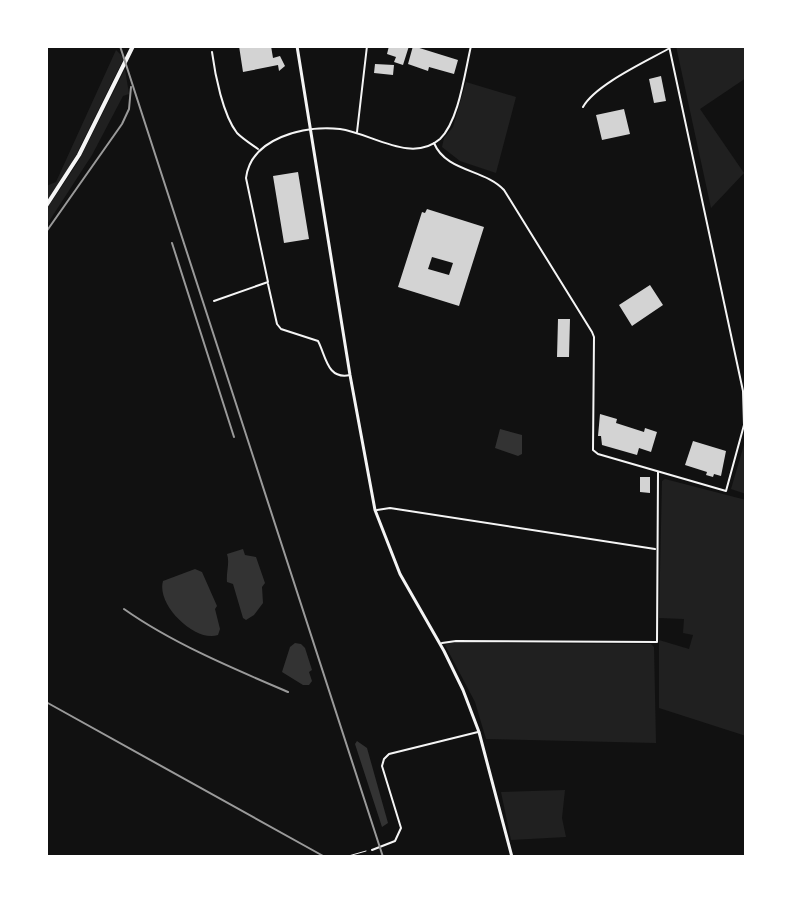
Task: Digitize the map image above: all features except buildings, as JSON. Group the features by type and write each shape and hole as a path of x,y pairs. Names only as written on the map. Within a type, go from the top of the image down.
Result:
{"main road":[{"path":"46,206 79,155 131,48"}],"street":[{"path":"297,46 375,510 400,574 456,675 479,732 512,857"},
{"path":"356,133 367,46"},
{"path":"350,375 339,377 335,374 324,360 318,341 281,329 277,324 246,178 247,168 259,150 280,138 311,131 336,129 407,148 423,148 434,143 446,133 452,122 471,46"},
{"path":"434,143 451,163 491,178 504,190 592,332 593,450 726,491 744,425 743,391 669,47 601,89 583,107"},
{"path":"212,52 215,74 232,125 238,134 259,150"},
{"path":"214,301 268,282"},
{"path":"440,644 448,641 657,642 658,471"},
{"path":"375,510 390,508 657,549"},
{"path":"372,850 395,841 401,828 382,766 384,759 389,754 479,732"}],"path":[{"path":"345,857 372,850"}],"shaded area":[{"path":"676,46 746,46 746,78 700,109 744,173 711,208"},
{"path":"116,50 124,58 71,165 46,203 46,186 56,182"},
{"path":"125,69 129,94 123,96 92,155 46,226 46,210 78,162"},
{"path":"466,82 516,97 496,173 460,161 442,147 444,138 453,127"},
{"path":"500,429 522,435 522,454 518,456 495,448"},
{"path":"746,438 746,494 731,489"},
{"path":"665,479 746,500 746,736 659,708 659,640 689,649 693,635 683,633 684,619 659,618 662,481"},
{"path":"243,549 245,555 256,557 265,583 262,587 263,603 246,620 233,584 227,582 227,554"},
{"path":"195,569 202,572 217,606 218,635 209,636 189,628 172,611 162,591 163,581"},
{"path":"295,643 305,648 312,670 309,672 312,681 309,685 303,685 282,672 290,647"},
{"path":"651,644 654,647 656,743 486,739 475,702 445,645"},
{"path":"357,741 367,748 388,823 382,827 355,744"},
{"path":"565,790 562,818 566,837 511,840 501,792"}],"railway":[{"path":"120,46 383,857"},
{"path":"46,232 122,124 129,109 131,87"},
{"path":"172,243 234,437"},
{"path":"124,609 183,644 288,692"},
{"path":"46,702 325,857"}]}
